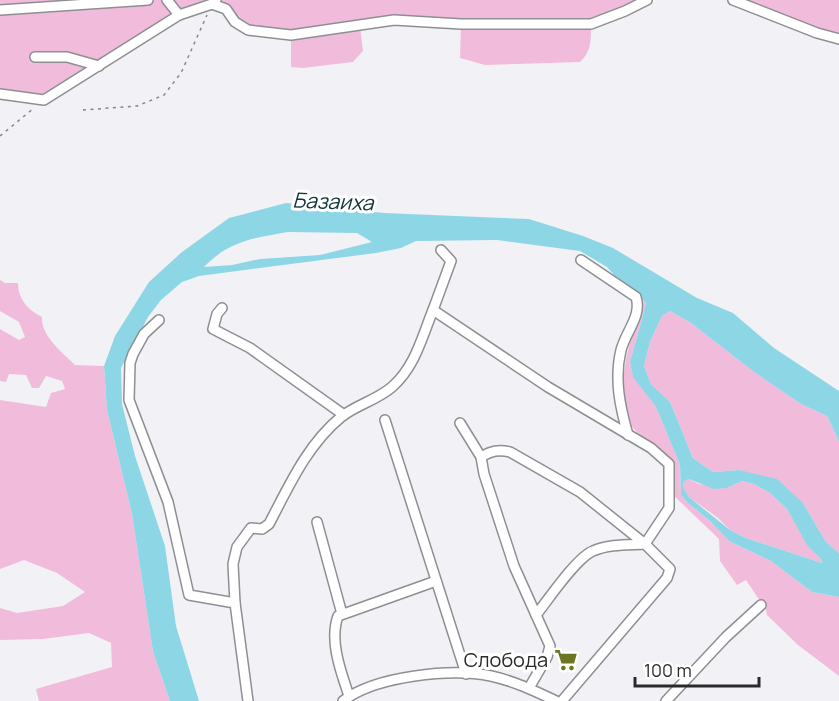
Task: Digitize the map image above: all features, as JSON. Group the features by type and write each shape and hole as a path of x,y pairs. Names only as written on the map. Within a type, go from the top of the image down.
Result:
{"street":[{"path":"0,10 148,0"},
{"path":"167,0 178,15"},
{"path":"0,94 44,100 178,15 214,2 226,9 235,22 248,30 291,35 394,20 461,24 591,24 647,0"},
{"path":"733,0 817,33 839,39"},
{"path":"35,57 67,57 99,66"},
{"path":"248,701 235,603 233,564 237,547 251,528 262,529 269,524 297,471 313,447 344,415 392,387 410,368 451,261 441,250"},
{"path":"581,260 636,297 639,307 622,348 618,371 620,406 628,435"},
{"path":"222,308 217,314 213,329 250,348 344,415"},
{"path":"433,310 548,387 651,447 669,464 669,508 645,544"},
{"path":"159,320 144,334 130,363 129,400 168,502 189,595 235,603"},
{"path":"385,420 466,674"},
{"path":"460,423 481,457 484,474 514,566 550,646 547,657 529,688"},
{"path":"481,457 490,452 502,450 510,452 580,492 645,544 670,569 667,578 562,701"},
{"path":"317,522 342,614"},
{"path":"536,615 583,558 593,551 623,545 645,544"},
{"path":"436,581 338,616 335,626 338,661 346,698 373,686 406,678 466,674 491,676 529,688 556,701"},
{"path":"666,701 726,637 761,605"}],"path":[{"path":"83,110 137,106 164,95 181,73 214,2"},
{"path":"0,136 44,100"}],"shaded area":[{"path":"0,0 647,0 591,24 589,49 580,62 485,65 460,58 461,24 394,20 360,26 363,51 353,62 303,68 291,67 291,35 248,30 212,4 179,15 44,100 0,94"},
{"path":"733,0 839,0 839,39"},
{"path":"0,280 5,283 18,283 18,289 25,303 42,317 49,337 75,365 104,366 107,410 132,514 153,652 170,701 39,701 36,689 112,667 111,643 89,633 43,639 0,640 0,608 17,613 63,606 85,592 57,573 24,560 0,569 0,400 46,407 51,393 65,389 62,381 46,376 39,388 32,388 26,375 9,374 6,382 0,381 0,329 19,340 25,337 19,322 0,311"},
{"path":"639,293 646,304 630,362 633,376 656,407 680,465 681,495 729,541 771,561 812,592 839,597 839,676 798,645 767,615 746,580 737,585 720,561 719,539 673,495 673,465 632,427 627,419 623,383 629,346 641,310"},
{"path":"670,311 691,323 754,372 801,404 827,416 839,442 839,553 826,542 803,503 739,470 713,472 693,458 670,402 651,384 644,366 650,342 662,316"},
{"path":"689,479 699,484 727,488 742,481 754,484 770,493 787,509 807,544 822,563 746,538 730,530 718,518 689,497 683,482"}],"water":[{"path":"286,203 384,213 529,219 613,248 697,298 733,313 774,348 839,391 839,442 827,416 801,404 754,372 691,323 670,311 662,316 650,342 644,366 651,384 670,402 693,458 713,472 739,470 777,479 803,503 826,542 839,553 839,597 812,592 771,561 729,541 681,495 680,465 656,407 633,377 630,362 646,304 639,293 607,267 580,251 497,240 416,241 401,248 376,253 199,276 182,282 161,300 148,317 121,368 122,404 135,456 165,546 176,626 199,701 170,701 153,652 132,514 107,410 104,366 115,336 149,282 182,252 229,218","holes":["288,232 357,233 372,242 320,255 260,259 232,265 204,267 213,258 233,246 253,239","689,479 714,489 727,488 742,481 754,484 770,493 787,509 807,545 822,563 746,538 730,530 689,497 683,482"]}],"place":[{"name":"Слобода","path":"566,660"}],"water label":[{"name":"Базаиха","path":"333,202"}]}
